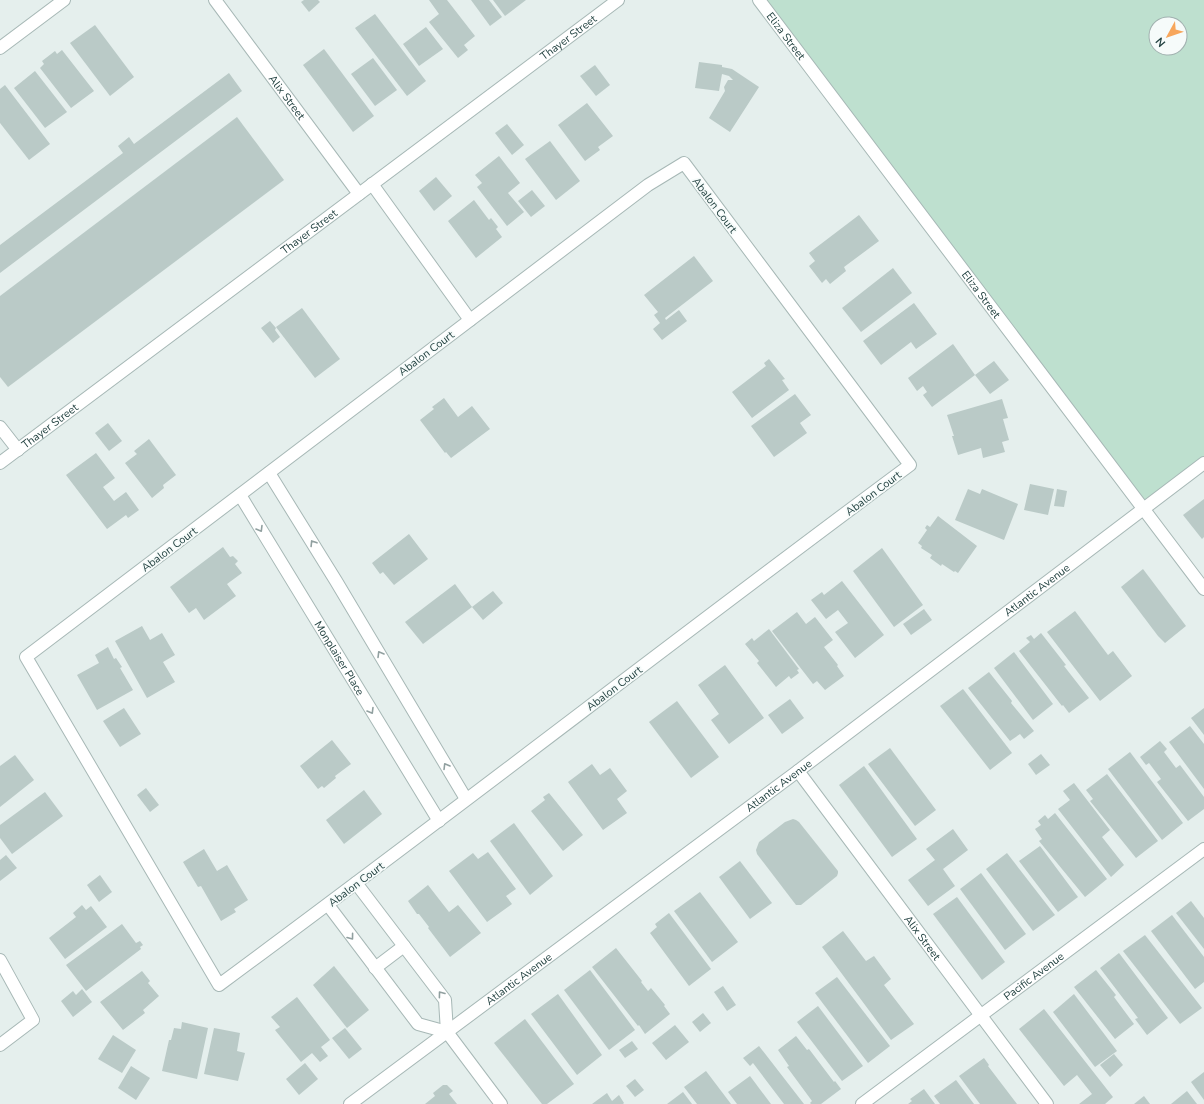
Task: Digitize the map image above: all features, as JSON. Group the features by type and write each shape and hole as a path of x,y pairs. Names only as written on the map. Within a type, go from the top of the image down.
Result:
{"street":[{"path":"0,48 64,0"},
{"name":"Alix Street","path":"215,0 358,194"},
{"name":"Thayer Street","path":"0,463 618,0"},
{"name":"Eliza Street","path":"759,0 1204,589"},
{"name":"Abalon Court","path":"684,163 910,465 219,986 26,657 269,473 648,184 684,163"},
{"path":"372,184 470,320"},
{"path":"0,427 18,450"},
{"name":"Atlantic Avenue","path":"350,1104 798,771 1204,463"},
{"path":"269,473 344,594 466,799"},
{"name":"Monplaiser Place","path":"240,495 439,821"},
{"name":"Alix Street","path":"798,771 1047,1104"},
{"name":"Pacific Avenue","path":"862,1104 1204,849"},
{"path":"356,883 445,1000 447,1032 501,1104"},
{"path":"328,905 418,1024 447,1032"},
{"path":"375,968 404,946"},
{"path":"0,960 33,1020 0,1045"}],"green space":[{"path":"759,0 1204,0 1204,463 1143,508"}],"building":[{"path":"304,0 318,0 320,2 309,12 301,2"},
{"path":"429,0 447,0 475,36 464,45 468,50 458,58 429,22 439,14"},
{"path":"471,0 489,0 502,17 490,26"},
{"path":"493,0 526,0 505,16"},
{"path":"375,14 426,81 407,96 355,28"},
{"path":"95,25 134,77 110,96 70,43"},
{"path":"426,27 443,49 419,66 403,44"},
{"path":"324,49 374,116 353,132 303,65"},
{"path":"62,50 94,91 71,108 40,68 44,64 42,61 55,51 57,54"},
{"path":"373,58 397,90 375,106 351,74"},
{"path":"699,62 722,65 722,67 732,69 759,87 730,132 709,118 725,91 724,87 728,80 733,80 729,76 722,74 719,91 695,88"},
{"path":"595,65 610,85 596,96 580,76"},
{"path":"35,71 67,112 45,128 14,88"},
{"path":"229,73 242,91 0,273 0,245 123,153 118,146 129,137 134,144"},
{"path":"5,85 50,144 29,160 0,123 0,89"},
{"path":"587,103 613,136 598,147 600,150 585,161 558,125"},
{"path":"237,117 284,180 8,387 0,377 0,296"},
{"path":"507,124 524,145 512,155 495,133"},
{"path":"550,141 580,181 556,200 525,159"},
{"path":"499,156 520,183 508,193 524,212 507,226 477,187 482,183 475,175"},
{"path":"436,177 452,196 434,211 419,191"},
{"path":"532,190 545,206 531,217 518,201"},
{"path":"474,200 489,220 491,218 498,227 496,229 502,237 476,258 448,221"},
{"path":"859,215 879,241 844,267 846,271 830,284 826,279 822,283 809,266 815,261 809,253"},
{"path":"694,256 713,281 665,318 666,320 679,310 687,321 662,340 653,329 660,323 654,315 658,312 644,295"},
{"path":"893,268 912,293 861,332 842,308"},
{"path":"914,303 937,334 916,349 911,342 881,365 863,341"},
{"path":"302,308 340,359 315,378 276,327"},
{"path":"270,321 276,328 275,330 280,337 273,343 261,328"},
{"path":"953,344 975,375 932,407 923,395 927,392 923,386 917,391 908,378"},
{"path":"769,359 785,379 782,380 789,390 752,418 732,392 766,366 764,363"},
{"path":"994,361 1009,380 990,394 975,375"},
{"path":"795,394 811,415 800,423 807,433 774,457 751,426"},
{"path":"444,398 458,417 472,406 490,429 451,458 446,452 445,453 420,420 434,409 432,407"},
{"path":"1002,399 1008,418 1003,419 1009,440 1002,442 1005,452 983,458 981,448 958,455 947,415"},
{"path":"108,423 122,441 109,451 95,433"},
{"path":"149,439 176,475 163,485 164,488 152,498 125,463 137,454 134,451"},
{"path":"96,453 115,478 103,487 114,501 126,492 139,510 128,518 126,515 107,529 66,475"},
{"path":"1030,484 1054,489 1048,515 1024,510"},
{"path":"968,489 980,494 982,489 1018,504 1004,540 955,520"},
{"path":"1057,489 1067,491 1064,507 1054,506"},
{"path":"1204,499 1204,537 1202,539 1183,515"},
{"path":"938,516 977,546 958,573 942,564 941,566 930,558 932,555 921,548 922,546 918,543 927,530 925,528 927,525 930,527"},
{"path":"409,534 428,559 394,585 383,572 380,574 372,563"},
{"path":"223,547 230,557 233,556 238,561 235,564 242,573 227,584 236,596 204,620 196,608 189,613 170,587"},
{"path":"882,548 923,605 894,627 853,571"},
{"path":"1143,569 1186,626 1165,643 1121,587"},
{"path":"842,581 884,635 855,658 835,632 848,623 838,610 826,619 811,600 822,592 824,595"},
{"path":"455,584 472,607 423,644 405,622"},
{"path":"493,591 503,603 483,620 472,607"},
{"path":"924,609 932,620 911,635 903,624"},
{"path":"1075,611 1108,655 1113,651 1132,676 1100,701 1047,632"},
{"path":"797,612 806,624 815,617 833,640 824,647 838,665 837,666 844,676 825,690 817,681 813,684 772,631"},
{"path":"142,626 150,640 162,633 175,655 163,662 175,682 147,698 115,641"},
{"path":"769,629 799,669 797,670 799,673 791,679 789,676 776,687 757,663 759,661 745,644 752,638 754,641"},
{"path":"1041,633 1089,698 1069,713 1019,651 1030,642 1026,638 1031,635 1034,639"},
{"path":"108,647 114,659 116,658 122,667 120,668 133,690 97,710 77,675 99,663 95,655"},
{"path":"1014,652 1053,704 1033,720 994,668"},
{"path":"725,665 764,718 729,744 711,720 719,714 698,685"},
{"path":"989,672 1012,701 1011,703 1034,731 1024,739 1020,734 1010,741 968,688"},
{"path":"963,689 1012,753 990,770 940,706"},
{"path":"790,699 804,718 782,734 768,715"},
{"path":"677,701 719,757 691,778 649,722"},
{"path":"124,708 141,734 120,747 103,721"},
{"path":"1204,708 1204,735 1191,718"},
{"path":"1190,726 1204,744 1204,789 1169,742"},
{"path":"332,740 351,764 335,776 336,778 324,788 322,786 318,789 300,766"},
{"path":"1160,741 1167,749 1164,752 1176,768 1180,765 1204,797 1204,809 1188,821 1157,782 1161,779 1149,763 1146,765 1140,757"},
{"path":"890,748 936,810 915,826 868,764"},
{"path":"1130,752 1183,823 1162,840 1108,769"},
{"path":"1041,754 1050,765 1036,775 1028,764"},
{"path":"15,755 34,780 0,807 0,766"},
{"path":"592,764 600,775 610,768 627,791 617,799 627,813 603,830 568,782"},
{"path":"864,766 917,839 892,857 839,785"},
{"path":"1107,774 1158,841 1136,858 1090,801 1093,799 1086,790"},
{"path":"1074,783 1110,830 1102,837 1124,865 1111,877 1058,809 1070,800 1063,791"},
{"path":"146,788 159,805 150,812 137,795"},
{"path":"364,790 382,814 344,844 326,820"},
{"path":"45,792 63,816 12,854 0,838 0,825"},
{"path":"549,793 583,835 563,851 531,811 545,800 543,797"},
{"path":"1055,813 1107,879 1085,897 1039,841 1042,839 1035,829 1041,825 1038,821 1045,815 1048,819"},
{"path":"793,819 799,822 838,871 837,876 801,905 796,905 757,854 756,850 759,842 785,822"},
{"path":"514,823 553,876 530,895 490,841"},
{"path":"953,829 968,850 943,869 955,886 928,906 908,880 935,860 926,849"},
{"path":"1040,846 1078,897 1058,912 1019,861"},
{"path":"204,849 217,871 227,865 248,900 234,909 236,912 221,921 201,886 198,887 183,862"},
{"path":"488,852 516,889 506,896 512,904 487,922 449,871 473,853 478,859"},
{"path":"1007,853 1055,915 1033,931 986,869"},
{"path":"6,855 17,868 0,881 0,860"},
{"path":"740,861 772,903 750,919 719,877"},
{"path":"981,873 1026,934 1005,950 960,889"},
{"path":"100,875 112,892 99,902 87,885"},
{"path":"428,885 449,912 458,905 481,933 450,957 408,901"},
{"path":"700,892 738,942 712,962 674,911"},
{"path":"957,897 1005,962 982,980 933,914"},
{"path":"1191,901 1204,918 1204,949 1176,913"},
{"path":"82,905 86,910 91,906 107,927 65,959 49,938 76,917 73,913"},
{"path":"669,913 711,969 689,986 650,933 657,927 655,924"},
{"path":"1172,915 1204,957 1204,982 1195,989 1151,931"},
{"path":"122,924 136,943 140,941 143,945 140,947 141,949 86,991 66,965"},
{"path":"843,931 866,961 874,956 891,979 884,985 914,1024 891,1040 822,947"},
{"path":"1145,935 1202,1008 1180,1024 1123,951"},
{"path":"616,948 648,991 651,988 665,1005 664,1006 670,1014 645,1034 592,967"},
{"path":"1119,953 1168,1018 1147,1035 1135,1019 1138,1018 1100,968"},
{"path":"334,966 369,1010 347,1028 313,985"},
{"path":"590,970 635,1030 609,1050 564,990"},
{"path":"1096,970 1116,995 1114,997 1134,1024 1115,1039 1074,987"},
{"path":"142,971 150,981 148,983 159,996 143,1010 145,1013 123,1030 100,1002"},
{"path":"837,977 890,1046 868,1063 815,993"},
{"path":"723,986 736,1005 727,1011 714,992"},
{"path":"82,989 92,1002 73,1017 61,1001 73,991 76,995"},
{"path":"558,994 602,1055 577,1075 531,1014"},
{"path":"1074,994 1117,1051 1095,1067 1053,1012"},
{"path":"297,997 330,1040 321,1047 328,1056 320,1062 312,1053 301,1062 275,1030 280,1027 271,1017"},
{"path":"818,1006 863,1066 842,1081 797,1022"},
{"path":"1044,1009 1113,1097 1105,1104 1079,1104 1092,1094 1077,1075 1064,1086 1019,1029"},
{"path":"703,1013 711,1023 700,1032 692,1022"},
{"path":"525,1019 574,1084 547,1104 542,1104 494,1043"},
{"path":"182,1022 208,1028 197,1079 162,1071 169,1040 171,1040 174,1028 181,1029"},
{"path":"675,1025 689,1042 666,1060 652,1043"},
{"path":"214,1028 240,1033 237,1051 245,1053 238,1081 204,1074"},
{"path":"345,1028 362,1049 349,1059 332,1038"},
{"path":"113,1035 136,1050 122,1073 98,1059"},
{"path":"796,1036 807,1050 809,1049 841,1089 821,1104 810,1103 812,1101 787,1067 789,1066 778,1050"},
{"path":"632,1041 638,1049 625,1058 619,1050"},
{"path":"759,1046 804,1104 784,1104 753,1063 750,1066 743,1058"},
{"path":"1114,1054 1123,1065 1110,1077 1100,1065"},
{"path":"984,1058 989,1065 988,1066 1017,1104 980,1104 959,1076"},
{"path":"305,1063 318,1079 299,1095 286,1079"},
{"path":"131,1066 150,1078 136,1100 118,1088"},
{"path":"706,1071 731,1104 697,1104 684,1087"},
{"path":"1204,1072 1204,1100 1191,1082"},
{"path":"750,1076 771,1104 737,1104 728,1092"},
{"path":"635,1079 644,1090 635,1097 626,1086"},
{"path":"956,1080 974,1104 940,1104 934,1096"},
{"path":"443,1085 447,1085 453,1091 449,1094 457,1104 425,1104 435,1096 433,1093"},
{"path":"924,1089 935,1104 908,1104 912,1101 910,1099"},
{"path":"1187,1091 1197,1104 1171,1104"},
{"path":"683,1092 692,1104 667,1104"},
{"path":"607,1093 612,1101 619,1095 624,1103 592,1104"},
{"path":"1144,1096 1150,1104 1134,1104"}]}
